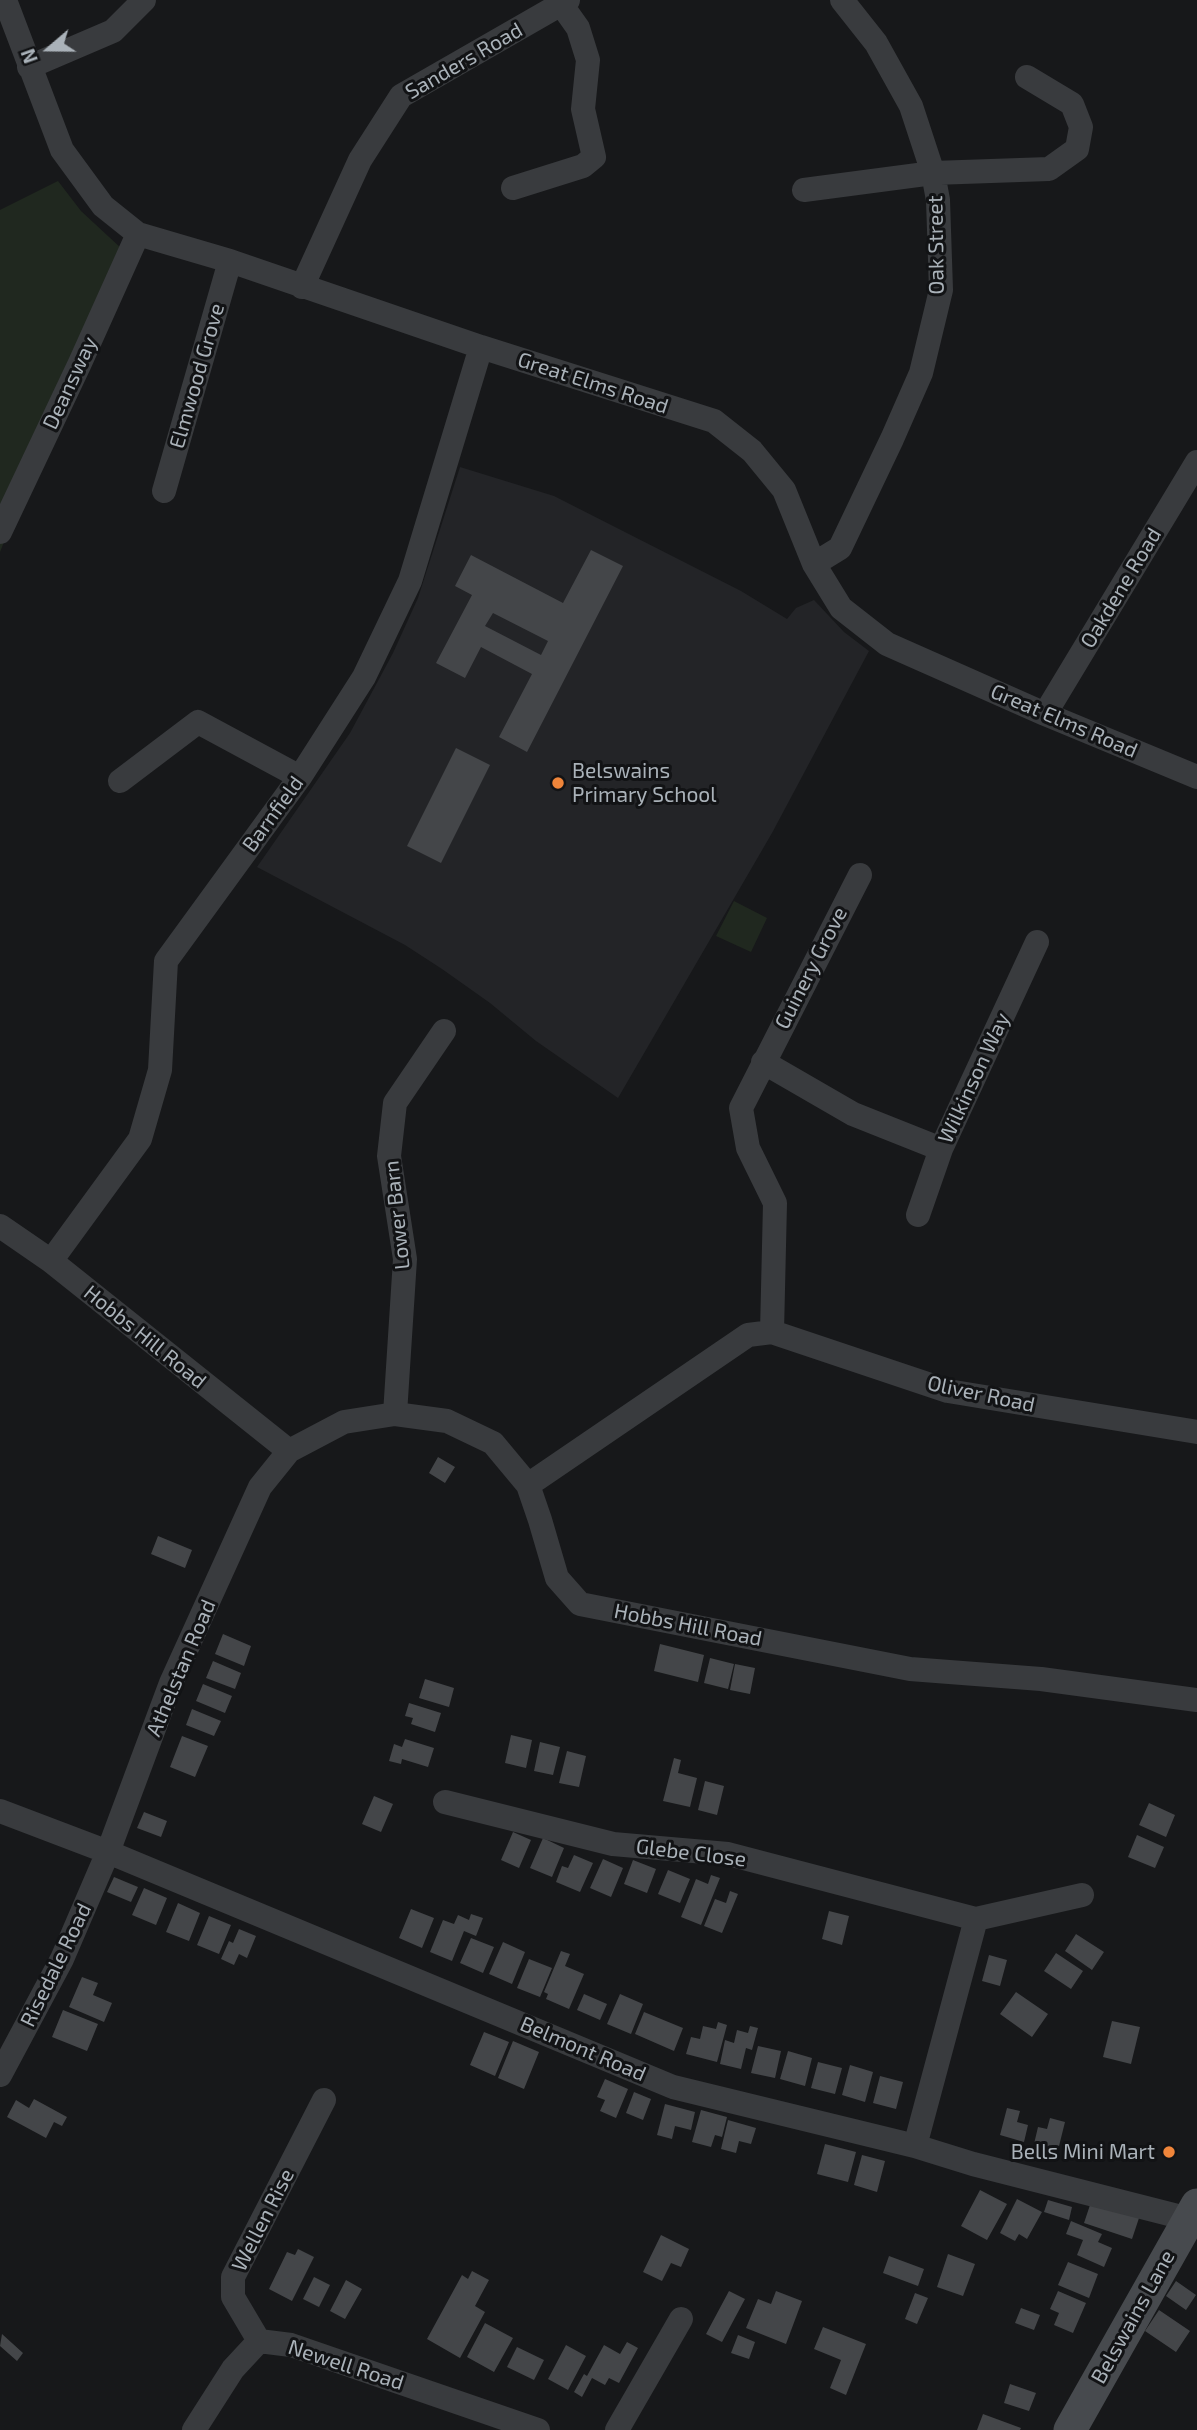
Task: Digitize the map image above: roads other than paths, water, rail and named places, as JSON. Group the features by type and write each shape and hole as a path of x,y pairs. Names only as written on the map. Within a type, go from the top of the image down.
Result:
{"street":[{"name":"Great Elms Road","path":"5,0 62,150 103,206 138,234 230,261 481,347 714,421 752,451 785,490 814,564 841,608 887,644 1197,777"},
{"path":"29,67 113,31 144,0"},
{"name":"Oak Street","path":"814,564 840,548 921,373 941,290 937,200 933,173 911,106 876,43 842,0"},
{"path":"513,188 583,166 594,157 583,109 588,60 578,28 565,2"},
{"name":"Sanders Road","path":"302,287 360,160 401,96 565,2"},
{"path":"804,190 933,173 1049,169 1077,149 1082,127 1072,104 1027,77"},
{"name":"Deansway","path":"0,532 138,234"},
{"name":"Elmwood Grove","path":"164,491 230,261"},
{"name":"Barnfield","path":"51,1261 140,1139 160,1070 166,961 300,777 364,677 410,581 481,347"},
{"name":"Oakdene Road","path":"1045,714 1197,462"},
{"path":"120,781 198,722 300,777"},
{"name":"Guinery Grove","path":"772,1332 775,1203 748,1148 741,1108 860,875"},
{"name":"Wilkinson Way","path":"918,1215 941,1149 1037,942"},
{"name":"Lower Barn","path":"395,1414 405,1259 388,1156 395,1102 444,1031"},
{"path":"763,1062 853,1114 941,1149"},
{"name":"Hobbs Hill Road","path":"0,1226 51,1261 289,1451"},
{"path":"528,1485 748,1335 772,1332"},
{"name":"Oliver Road","path":"772,1332 948,1391 1197,1432"},
{"name":"Hobbs Hill Road","path":"260,1487 289,1451 344,1422 395,1414 447,1421 493,1443 528,1485 557,1578 580,1604 910,1669 1041,1679 1197,1700"},
{"name":"Athelstan Road","path":"108,1852 171,1684 260,1487"},
{"name":"Glebe Close","path":"445,1802 613,1844 728,1854 976,1919 1082,1895"},
{"name":"Belmont Road","path":"0,1811 108,1852 673,2087 915,2146 973,2164 1193,2212"},
{"name":"Risedale Road","path":"0,2075 62,1959 108,1852"},
{"path":"915,2146 976,1919"},
{"name":"Wellen Rise","path":"259,2341 233,2297 233,2277 324,2100"},
{"name":"Belswains Lane","path":"1070,2430 1193,2212"},
{"path":"617,2430 681,2319"},
{"name":"Newell Road","path":"194,2430 233,2369 259,2341 291,2345 538,2430"}],"place":[{"name":"Belswains Primary School","path":"558,783"},
{"name":"Bells Mini Mart","path":"1169,2152"}]}
